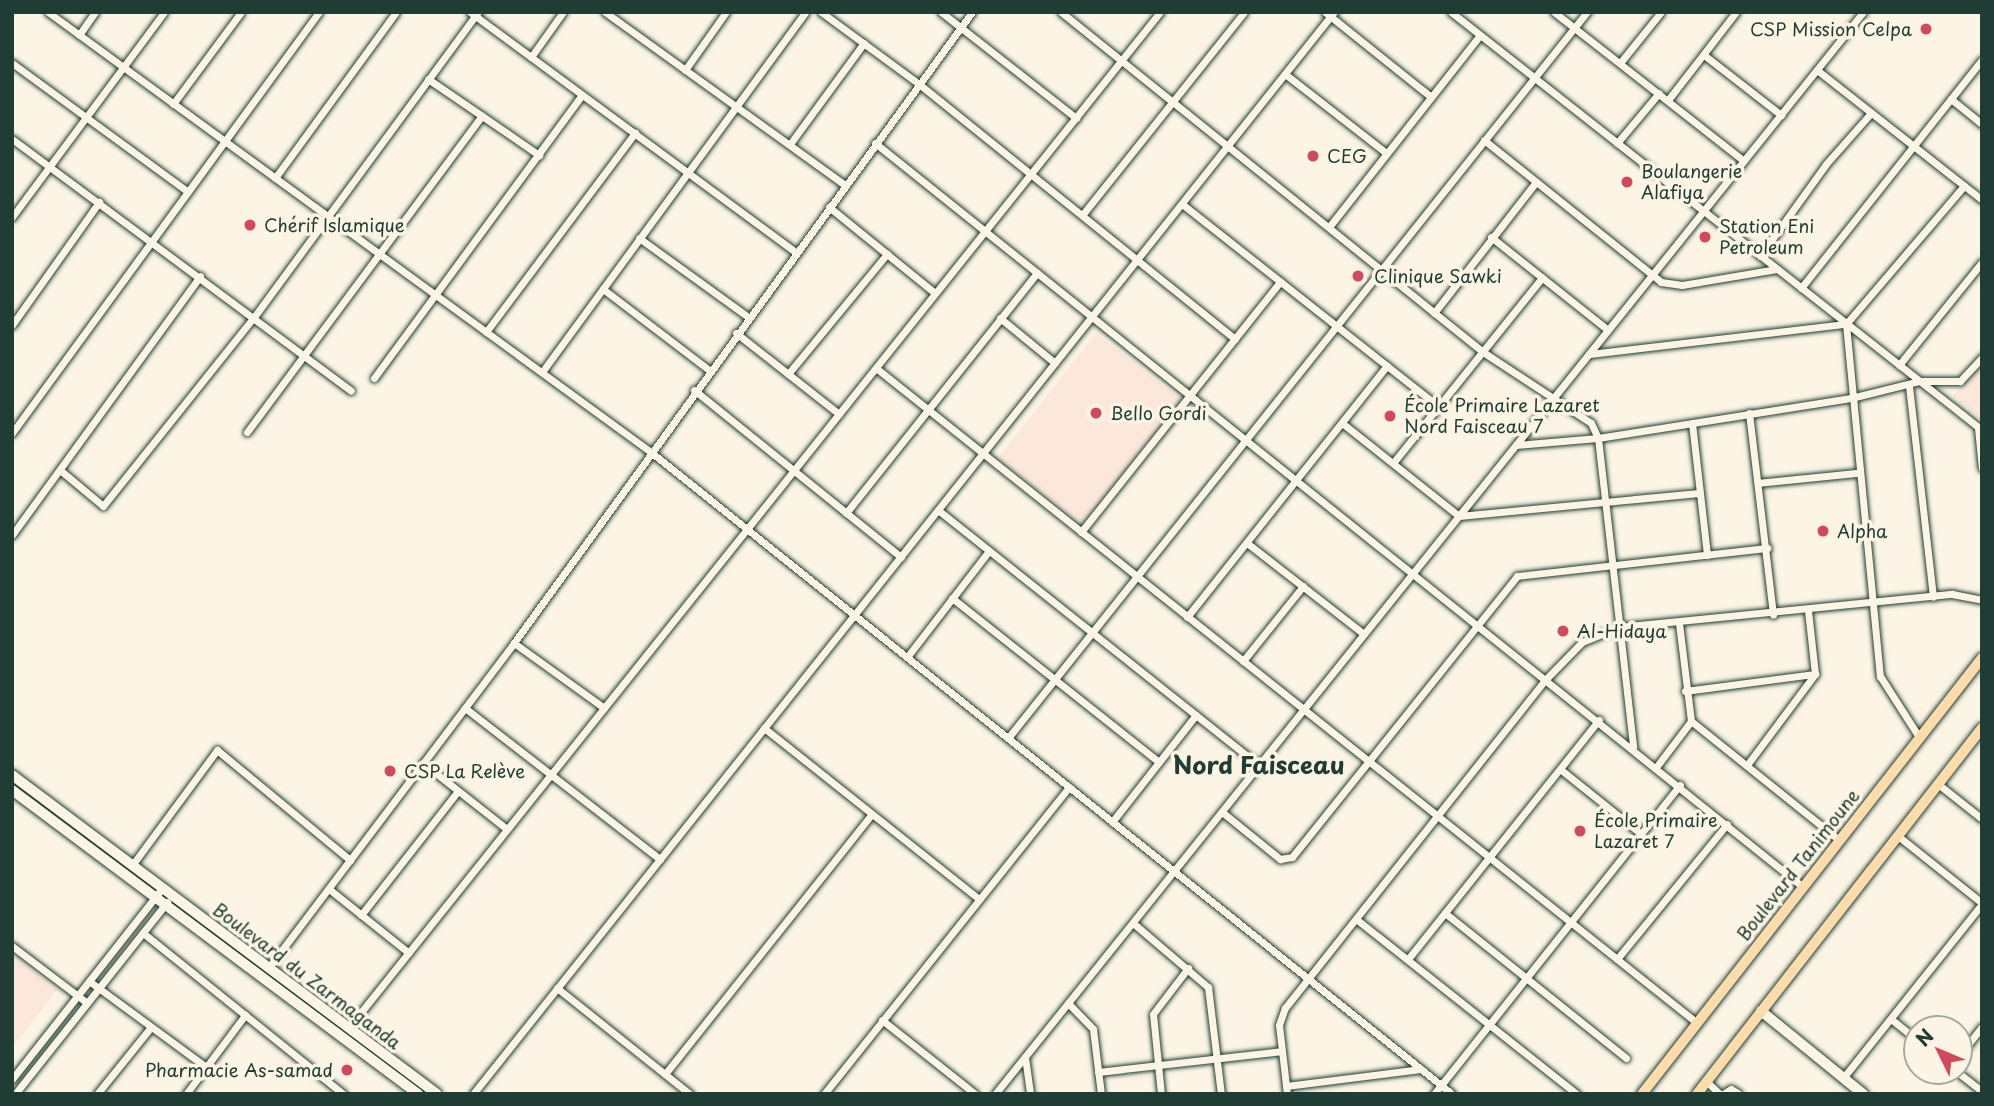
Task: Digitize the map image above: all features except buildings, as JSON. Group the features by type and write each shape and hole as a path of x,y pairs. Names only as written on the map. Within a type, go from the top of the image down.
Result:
{"main road":[{"name":"Boulevard Tanimoune","path":"1642,1094 1982,658"},
{"path":"1697,1094 1982,727"},
{"name":"Boulevard du Zarmaganda","path":"12,775 161,885 170,899 418,1094"},
{"path":"12,790 157,896 170,899"},
{"name":"Boulevard du Zarmaganda","path":"170,899 269,967 437,1094"},
{"path":"1761,1011 1863,1094"}],"street":[{"path":"48,12 649,451 1452,1094"},
{"path":"79,35 95,12"},
{"path":"12,217 164,12"},
{"path":"173,104 241,12"},
{"path":"12,433 319,12"},
{"path":"275,178 396,12"},
{"path":"531,57 564,12"},
{"path":"605,12 845,185"},
{"path":"685,70 726,12"},
{"path":"542,372 686,171 805,12"},
{"path":"821,12 919,83 1032,172 1235,339"},
{"path":"940,12 1076,118"},
{"path":"269,967 514,643 649,451 972,12"},
{"path":"350,1027 1160,12"},
{"path":"1083,214 1244,12"},
{"path":"1451,12 1980,429 1982,468"},
{"path":"1554,12 1744,161"},
{"path":"1008,738 1587,12"},
{"path":"1620,63 1661,12"},
{"path":"1668,100 1736,12"},
{"path":"995,1094 1863,12"},
{"path":"1061,13 1483,352 1591,423 1598,438 1633,747"},
{"path":"60,470 103,506 254,317 474,14 796,251"},
{"path":"474,1094 1330,14 1430,96"},
{"path":"1329,227 1480,35"},
{"path":"790,144 864,43"},
{"path":"1704,55 1781,115"},
{"path":"1801,288 1982,60"},
{"path":"12,63 188,192"},
{"path":"1817,70 1982,200"},
{"path":"1285,74 1386,153"},
{"path":"428,79 539,155"},
{"path":"1617,143 1659,93"},
{"path":"374,378 582,95"},
{"path":"1951,99 1982,124"},
{"path":"1760,256 1826,164 1871,113"},
{"path":"247,432 482,116"},
{"path":"486,332 635,133"},
{"path":"12,139 153,241 351,391"},
{"path":"1484,140 1652,275 1672,285 1777,269"},
{"path":"875,143 1412,574 1600,720 1803,887"},
{"path":"1434,313 1536,182"},
{"path":"1589,354 1846,324 1964,186"},
{"path":"12,325 99,202"},
{"path":"1182,204 1439,407"},
{"path":"829,207 935,293"},
{"path":"1491,237 1608,331"},
{"path":"639,238 748,317"},
{"path":"788,374 887,254"},
{"path":"1899,365 1982,262"},
{"path":"846,513 1037,273"},
{"path":"12,535 200,276"},
{"path":"1393,463 1542,278"},
{"path":"1081,532 1280,282"},
{"path":"603,289 709,370"},
{"path":"1000,318 1055,363"},
{"path":"1846,324 1857,473 1880,677 1919,737"},
{"path":"736,333 839,414"},
{"path":"1516,445 1598,438 1851,398 1909,386 1919,381 1960,381 1982,357"},
{"path":"1188,617 1387,366"},
{"path":"876,368 1697,1023"},
{"path":"1909,386 1933,597"},
{"path":"694,390 901,557"},
{"path":"1749,413 1773,615"},
{"path":"1692,422 1707,555"},
{"path":"1342,424 1459,516 1699,492"},
{"path":"1758,483 1857,473"},
{"path":"938,510 1259,765"},
{"path":"1247,542 1364,634"},
{"path":"1222,812 1286,860 1370,761 1517,576 1767,548"},
{"path":"907,657 989,551"},
{"path":"1243,661 1303,586"},
{"path":"1421,1069 1286,1090 1280,1016 1546,679 1582,642 1619,627 1773,615 1961,594 1982,600"},
{"path":"953,598 1159,762"},
{"path":"1747,765 1815,674 1808,611"},
{"path":"1679,622 1685,691 1691,721 1839,840"},
{"path":"514,643 604,708"},
{"path":"1685,691 1815,674"},
{"path":"465,708 660,859"},
{"path":"1112,822 1196,715"},
{"path":"1408,960 1600,720"},
{"path":"1657,766 1691,721"},
{"path":"764,729 979,899"},
{"path":"133,864 218,750 351,860"},
{"path":"423,763 507,829"},
{"path":"1560,769 1641,834"},
{"path":"1938,784 1982,819"},
{"path":"1434,1094 1680,785"},
{"path":"824,1094 1069,787"},
{"path":"361,915 458,791"},
{"path":"665,1074 872,814"},
{"path":"1617,959 1727,824"},
{"path":"1843,1078 1982,904 1898,836"},
{"path":"12,1079 157,896 161,885"},
{"path":"329,889 409,953"},
{"path":"15,1094 170,899"},
{"path":"1445,914 1626,1058"},
{"path":"1356,919 1577,1094"},
{"path":"1133,923 1188,968 1210,993 1221,1094"},
{"path":"143,933 343,1094"},
{"path":"12,946 87,1003"},
{"path":"1161,1094 1153,1014 1188,968"},
{"path":"89,981 206,1067"},
{"path":"557,988 690,1094"},
{"path":"1068,1003 1093,1029 1101,1094"},
{"path":"186,1094 245,1015"},
{"path":"1891,1019 1903,1029"},
{"path":"883,1020 975,1094"},
{"path":"97,1094 151,1027"},
{"path":"1098,1072 1281,1051"},
{"path":"1025,1057 1030,1094"},
{"path":"1707,1082 1721,1094 1731,1089 1739,1094"}],"shaded area":[{"path":"1096,333 1181,399 1083,525 998,458"},
{"path":"1982,363 1982,420 1953,396"},
{"path":"12,955 57,990 12,1048"}],"place":[{"name":"CSP Mission Celpa","path":"1926,29"},
{"name":"CEG","path":"1313,156"},
{"name":"Boulangerie Alafiya","path":"1627,182"},
{"name":"Chérif Islamique","path":"250,225"},
{"name":"Station Eni Petroleum","path":"1705,237"},
{"name":"Clinique Sawki","path":"1358,276"},
{"name":"Bello Gordi","path":"1096,413"},
{"name":"École Primaire Lazaret Nord Faisceau 7","path":"1390,416"},
{"name":"Alpha","path":"1823,531"},
{"name":"Al-Hidaya","path":"1563,631"},
{"name":"CSP La Relève","path":"390,771"},
{"name":"École Primaire Lazaret 7","path":"1580,831"},
{"name":"Pharmacie As-samad","path":"347,1070"}],"district":[{"name":"Nord Faisceau","path":"1259,765"}]}
